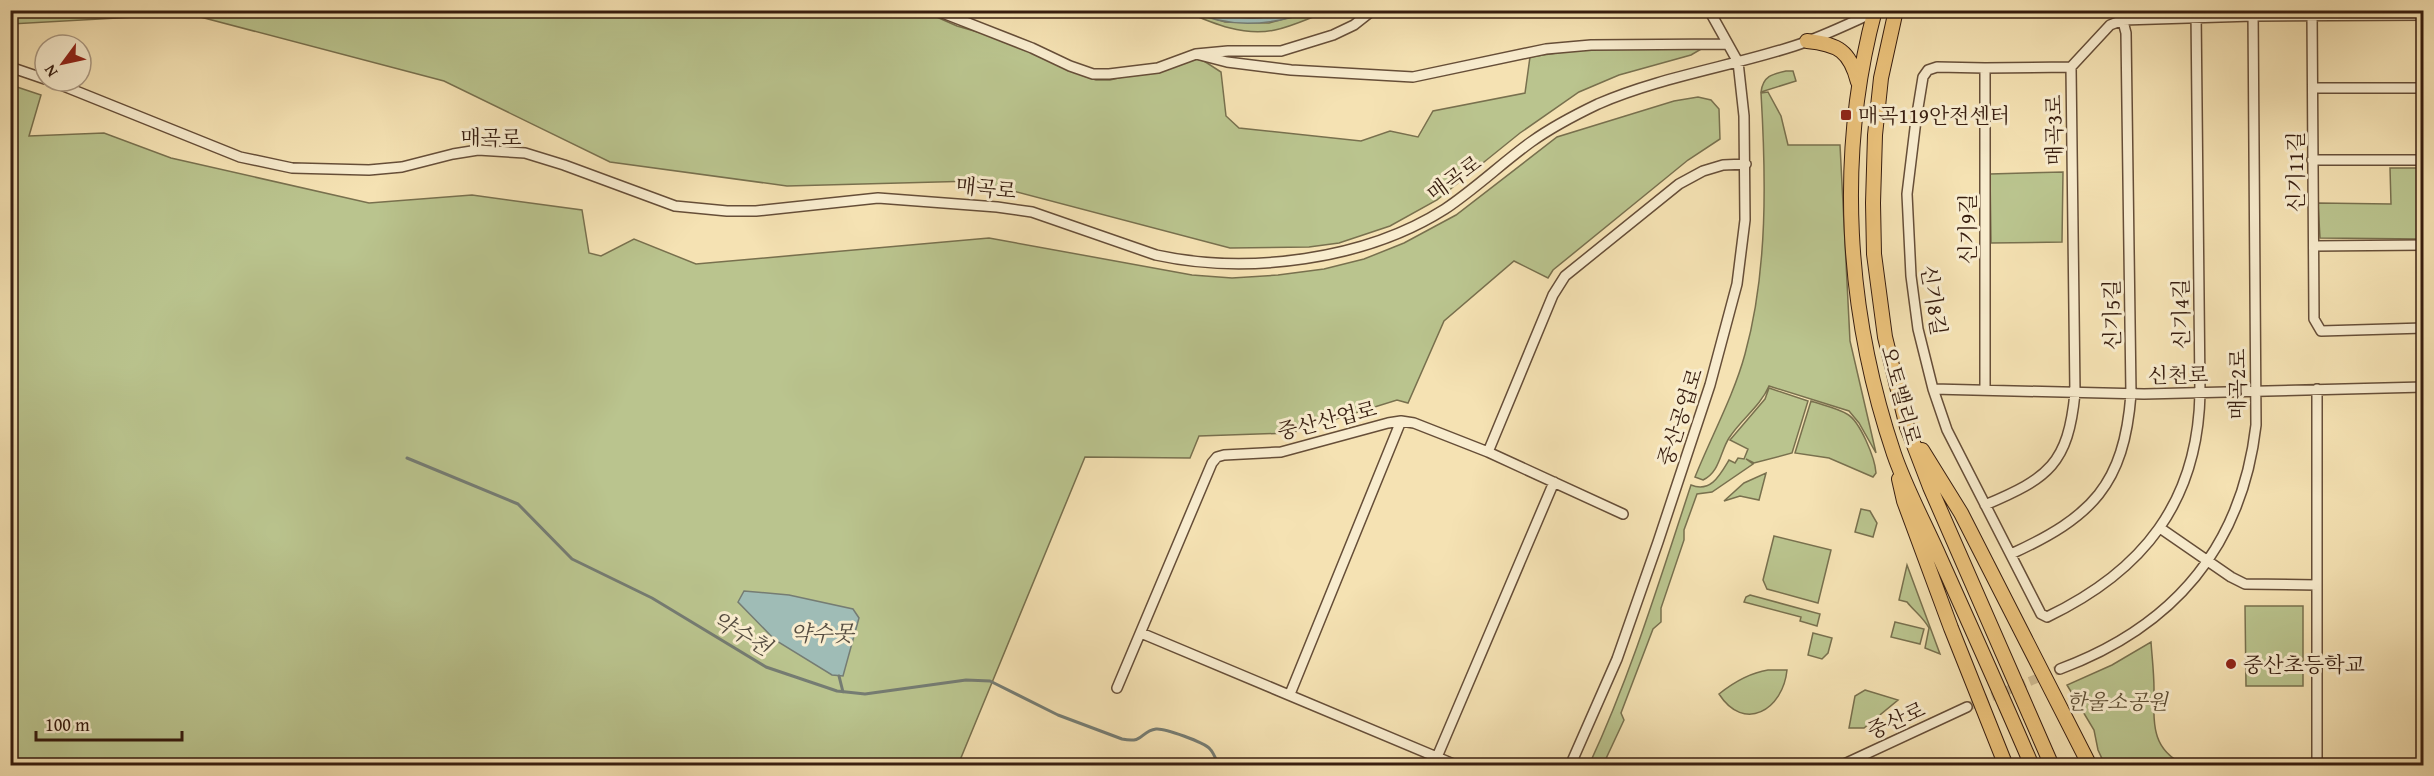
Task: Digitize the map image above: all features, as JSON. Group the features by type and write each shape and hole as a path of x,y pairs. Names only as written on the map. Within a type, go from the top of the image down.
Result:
{"highway":[{"name":"오토밸리로","path":"1896,10 1881,78 1875,135 1874,254 1884,337 1907,427 1930,487 2052,765"},
{"name":"오토밸리로","path":"1876,11 1858,84 1851,185 1855,274 1866,351 1895,457 2032,765"},
{"path":"1807,41 1824,43 1848,56 1858,84"},
{"path":"1907,427 1961,513 2090,765"},
{"path":"1895,457 1904,501 1967,670 2006,765"}],"street":[{"path":"935,10 1093,74 1158,68 1196,54 1228,51 1281,51 1334,35 1354,25 1373,10"},
{"path":"1709,10 1738,62"},
{"name":"신기5길","path":"2011,554 2049,537 2079,514 2102,490 2122,453 2128,425 2131,394 2126,33 2120,10"},
{"name":"매곡로","path":"81,93 240,157 292,168 369,171 402,167 478,150 525,153 564,165 648,197 686,207 756,211 878,198 997,207 1032,212 1156,255 1201,262 1294,260 1359,247 1394,235 1446,208 1534,140 1580,113 1630,93 1807,41 1876,11"},
{"path":"2123,20 2196,14 2253,13 2424,15"},
{"name":"매곡2로","path":"2060,669 2100,653 2143,627 2187,587 2208,560 2232,517 2246,485 2256,425 2253,13"},
{"name":"신기11길","path":"2312,13 2314,319 2321,331 2424,328"},
{"name":"신기4길","path":"2047,617 2105,584 2160,528 2179,496 2197,441 2200,393 2196,14"},
{"name":"매곡3로","path":"1985,505 2032,483 2056,460 2070,431 2075,393 2072,67 2110,25 2123,20"},
{"path":"1196,54 1227,62 1291,70 1413,77 1546,49 1591,45 1728,44"},
{"name":"중산공업로","path":"1569,765 1617,659 1658,542 1728,325 1742,254 1746,164 1738,62"},
{"path":"10,67 33,75"},
{"name":"신기8길","path":"2047,617 2041,614 1947,430 1933,389 1918,329 1911,276 1907,231 1908,194 1916,120 1923,77 1928,70 1937,67 2072,67"},
{"name":"신기9길","path":"1985,68 1985,390"},
{"path":"2313,88 2424,88"},
{"path":"2312,160 2424,160"},
{"path":"1488,452 1553,295 1565,276 1679,184 1703,171 1723,165 1746,164"},
{"path":"2314,246 2424,245"},
{"name":"신천로","path":"1933,389 2131,394 2424,387"},
{"path":"2317,390 2317,765"},
{"path":"1290,694 1401,421"},
{"name":"중산산업로","path":"1117,688 1212,463 1224,455 1281,452 1401,421 1414,423 1488,452 1623,514"},
{"path":"1437,757 1554,482"},
{"path":"2160,528 2231,577 2246,584 2317,585"},
{"path":"1141,633 1458,765"},
{"name":"중산로","path":"1840,765 1967,707"}],"green space":[{"path":"11,10 923,11 957,26 1002,39 1096,80 1110,80 1197,59 1204,61 1221,72 1226,116 1239,128 1361,141 1390,131 1418,137 1433,111 1525,93 1530,57 1590,48 1703,48 1691,55 1619,75 1579,92 1520,133 1437,200 1390,226 1339,243 1309,247 1230,248 975,181 787,186 610,162 444,81 189,14 11,24"},
{"path":"1184,11 1192,11 1225,22 1269,23 1313,11 1329,11 1275,30 1252,32 1228,28"},
{"path":"1211,11 1251,15 1296,11 1254,18"},
{"path":"1793,71 1796,81 1761,92 1766,79 1776,73"},
{"path":"11,85 41,95 29,136 104,133 171,158 369,203 472,195 582,210 589,253 601,256 634,239 696,264 989,238 1192,275 1232,278 1324,269 1364,259 1404,243 1456,215 1557,137 1674,101 1698,97 1711,100 1719,109 1720,139 1688,160 1553,270 1548,278 1514,261 1444,321 1408,403 1397,400 1291,433 1199,436 1190,458 1085,457 958,765 11,766"},
{"path":"1768,92 1781,116 1788,145 1840,145 1850,341 1876,453 1859,423 1849,411 1769,386 1761,400 1729,438 1713,472 1703,480 1695,477 1735,385 1745,354 1758,290 1764,191 1761,93"},
{"path":"2390,168 2423,168 2423,239 2320,238 2318,203 2391,204"},
{"path":"2063,172 2062,242 1991,243 1990,174"},
{"path":"1769,388 1808,401 1792,453 1754,463 1746,459 1753,464 1712,492 1697,494 1661,608 1661,622 1653,629 1621,713 1624,720 1603,765 1589,765 1632,662 1691,485 1704,487 1709,485 1718,477 1729,460 1735,463 1738,458 1744,459 1748,449 1730,440 1765,399"},
{"path":"1811,401 1847,414 1857,424 1875,466 1876,473 1873,477 1829,458 1795,453"},
{"path":"1766,473 1759,500 1740,496 1724,501 1744,483"},
{"path":"1861,509 1870,511 1877,523 1873,537 1855,532"},
{"path":"1774,536 1831,550 1818,603 1767,589 1763,580"},
{"path":"1907,565 1940,654 1925,648 1929,628 1907,602 1899,600"},
{"path":"1750,595 1820,614 1817,626 1800,621 1801,617 1744,602"},
{"path":"2245,606 2303,606 2303,686 2246,686"},
{"path":"1895,622 1924,629 1920,644 1891,637"},
{"path":"1813,633 1832,638 1828,653 1822,659 1808,655"},
{"name":"한울소공원","path":"2151,642 2156,733 2165,751 2185,765 2105,765 2098,750 2094,730 2067,685 2112,665"},
{"path":"1787,670 1778,696 1761,712 1750,714 1740,712 1729,706 1719,694 1754,673"},
{"path":"1865,690 1898,700 1864,728 1849,728 1855,696"}],"water":[{"path":"1192,11 1253,18 1313,11 1283,20 1237,23 1207,17"},
{"name":"약수못","path":"744,591 789,595 853,609 859,618 843,676 832,675 775,640 738,602"}],"waterway":[{"name":"약수천","path":"407,458 518,504 572,559 652,598 766,667 837,691 865,694 966,680 990,681 1058,715 1122,739 1139,739 1147,732 1156,729 1184,736 1210,749 1219,766"},
{"path":"839,676 843,692"}],"tunnel":[{"path":"1967,707 2060,669"}],"place":[{"name":"매곡119안전센터","path":"1846,115"},
{"name":"중산초등학교","path":"2231,664"}]}
